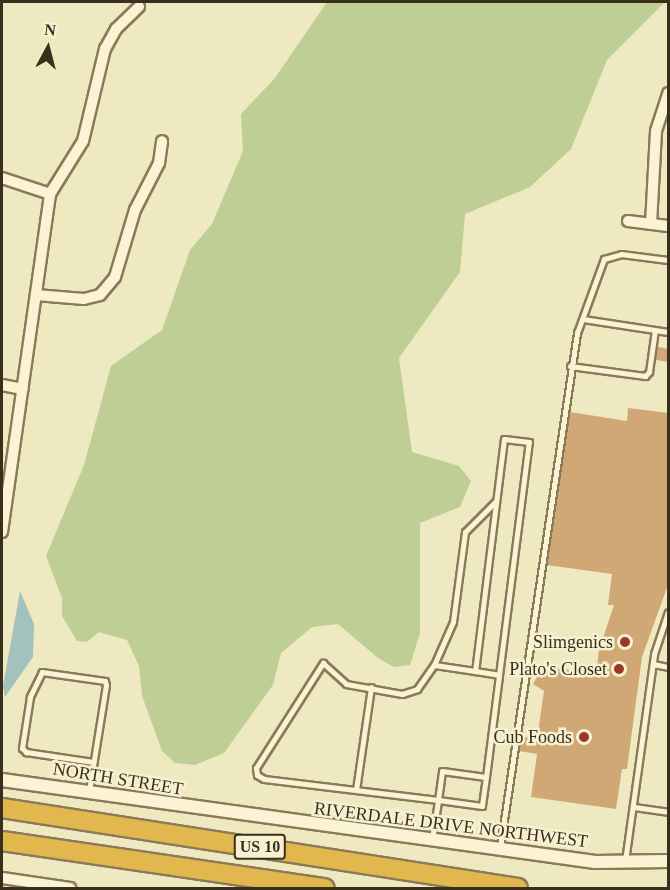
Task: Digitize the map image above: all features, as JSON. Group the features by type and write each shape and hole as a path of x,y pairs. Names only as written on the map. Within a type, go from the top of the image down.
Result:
{"highway":[{"name":"US 10","path":"2,808 518,888"},
{"name":"US 10","path":"2,841 325,888"},
{"path":"234,874 291,888"}],"street":[{"path":"2,532 5,487 23,388 50,194 83,141 105,49 116,29 139,7"},
{"path":"651,224 656,131 669,93"},
{"path":"36,295 84,299 100,295 115,277 135,210 159,163 162,141"},
{"path":"2,178 50,194"},
{"path":"628,221 669,226"},
{"path":"2,385 23,388"},
{"name":"NORTH STREET","path":"2,780 229,814"},
{"name":"RIVERDALE DRIVE NORTHWEST","path":"229,814 625,864 669,861"},
{"path":"7,879 70,888"}],"lane":[{"path":"500,849 570,366 583,319 604,259 621,254 669,260"},
{"path":"583,319 669,332"},
{"path":"570,366 645,376 649,372 655,330"},
{"path":"474,671 496,501 504,439 529,442 482,806 264,778 257,775 256,768 323,663 346,684 393,693 417,689 434,666 453,622 465,532 496,501"},
{"path":"625,864 653,664 669,612"},
{"path":"653,664 669,667"},
{"path":"434,666 499,675"},
{"path":"88,792 99,729 105,681 42,672 30,697 22,748 93,762"},
{"path":"356,790 371,687"},
{"path":"432,840 442,771 486,777"},
{"path":"634,807 669,812"}],"green space":[{"path":"327,2 665,2 607,60 571,149 530,187 465,214 460,272 399,358 412,452 459,466 471,481 460,507 420,523 420,633 410,665 394,667 378,658 338,624 312,627 281,653 273,685 224,753 195,765 175,763 162,751 142,696 139,666 127,640 99,632 87,642 77,641 62,616 62,598 46,556 84,465 111,366 162,330 190,250 212,224 243,151 241,114 275,78"}],"water":[{"path":"20,591 34,624 33,657 5,697 3,686"}],"building":[{"path":"658,347 669,349 669,362 656,360"},
{"path":"628,408 669,413 669,582 642,657 627,769 622,769 616,809 531,797 537,754 519,751 521,736 537,739 544,691 533,684 543,666 596,674 599,650 614,605 608,605 612,574 547,565 570,412 627,421"}],"place":[{"name":"Slimgenics","path":"625,642"},
{"name":"Plato's Closet","path":"619,669"},
{"name":"Cub Foods","path":"584,737"}]}
